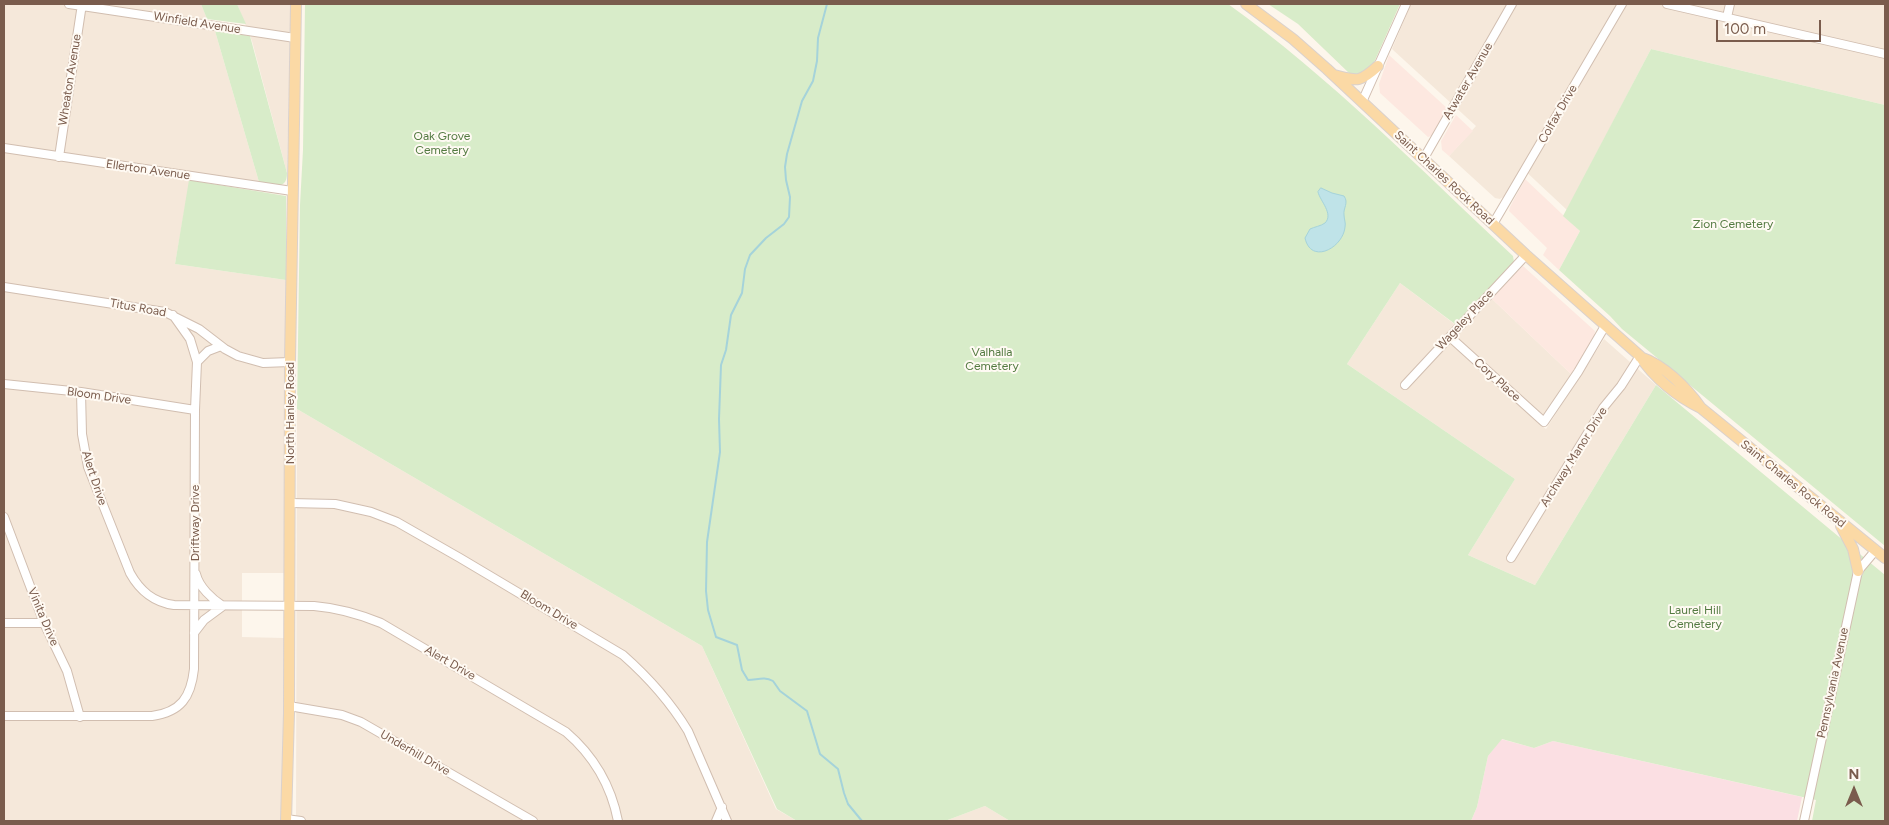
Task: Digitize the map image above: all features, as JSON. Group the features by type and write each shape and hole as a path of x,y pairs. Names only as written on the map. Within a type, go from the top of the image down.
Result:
{"main road":[{"name":"North Hanley Road","path":"286,820 290,606 292,191 296,4"},
{"name":"Saint Charles Rock Road","path":"1246,4 1293,39 1334,74 1526,255 1605,326 1640,356 1653,361 1691,394 1701,408 1885,558"},
{"path":"1334,74 1354,80 1365,78 1378,66"},
{"path":"1838,521 1853,549 1858,571"}],"street":[{"name":"Winfield Avenue","path":"69,4 295,38"},
{"path":"1362,102 1406,4"},
{"name":"Atwater Avenue","path":"1424,158 1512,4"},
{"name":"Colfax Drive","path":"1493,224 1622,4"},
{"path":"1667,4 1885,54"},
{"path":"1727,17 1730,4"},
{"name":"Wheaton Avenue","path":"59,157 82,5"},
{"name":"Ellerton Avenue","path":"4,148 292,191"},
{"name":"Wageley Place","path":"1405,385 1526,255"},
{"name":"Titus Road","path":"4,287 155,310 173,315 199,329 238,356 263,363 290,362"},
{"name":"Driftway Drive","path":"80,717 164,714 176,709 190,691 192,685 194,669 195,410 197,362 190,339 173,315"},
{"name":"Cory Place","path":"1450,337 1544,422 1578,372 1605,326"},
{"path":"197,362 208,352 221,346"},
{"name":"Archway Manor Drive","path":"1511,558 1603,408 1621,386 1640,356"},
{"name":"Bloom Drive","path":"4,384 82,392 195,410"},
{"name":"Alert Drive","path":"82,392 82,434 88,467 130,573 136,583 151,597 165,604 194,606 331,608 381,623 560,728 577,742 599,769 608,785 618,821"},
{"name":"Bloom Drive","path":"290,503 335,504 371,512 397,522 623,655 636,666 682,722 727,821"},
{"name":"Vinita Drive","path":"4,517 44,623 67,671 80,717"},
{"name":"Pennsylvania Avenue","path":"1804,821 1858,571 1875,551"},
{"path":"194,570 203,588 216,602 223,606 204,620 194,633"},
{"path":"4,623 44,623"},
{"name":"Underhill Drive","path":"289,706 342,715 362,722 533,821"},
{"path":"4,716 80,717"},
{"path":"716,821 722,807"},
{"path":"286,820 301,821"}],"shaded area":[{"path":"4,4 201,4 207,19 215,31 259,182 191,173 175,264 286,280 284,573 242,573 242,637 284,638 282,821 4,821"},
{"path":"237,4 291,4 287,173 252,41"},
{"path":"1411,4 1885,4 1885,105 1651,49 1567,210 1521,167 1505,196 1500,199 1495,198 1449,156 1476,126 1392,49"},
{"path":"1389,55 1448,109 1433,135 1428,137 1380,93 1379,84"},
{"path":"1456,115 1473,131 1449,156 1442,150 1441,141"},
{"path":"1525,179 1580,231 1559,270 1543,255 1547,248 1509,211"},
{"path":"1523,266 1595,331 1594,338 1571,374 1491,298"},
{"path":"1400,283 1461,329 1491,298 1571,374 1541,425 1546,429 1604,339 1656,385 1535,585 1468,555 1515,479 1347,364"},
{"path":"297,409 702,646 776,809 797,821 296,821"},
{"path":"1501,739 1534,748 1553,741 1802,797 1797,821 1471,821 1477,807 1488,756"},
{"path":"985,806 1010,821 945,821"}],"green space":[{"path":"201,4 237,4 246,24 207,19"},
{"name":"Valhalla Cemetery","path":"305,4 1228,4 1303,62 1410,158 1513,256 1514,262 1455,324 1400,283 1347,364 1515,479 1468,555 1535,585 1656,385 1885,575 1885,821 1812,821 1816,800 1553,741 1534,748 1502,739 1488,756 1477,807 1471,821 1010,821 985,806 945,821 797,821 777,809 702,646 297,409"},
{"path":"1268,4 1400,4 1372,67 1364,75 1350,74 1298,24"},
{"path":"215,31 250,36 287,173 282,185 259,182"},
{"name":"Zion Cemetery","path":"1651,49 1885,105 1885,546 1622,329 1559,270 1580,231 1563,216"},
{"path":"189,180 286,196 286,280 175,264"}],"water":[{"path":"1321,188 1344,196 1346,203 1343,235 1333,247 1320,252 1314,251 1308,246 1305,238 1310,229 1325,223 1328,216 1318,192"}],"waterway":[{"path":"827,4 818,38 817,61 813,81 802,101 787,154 785,167 790,197 789,217 784,224 766,238 750,255 745,269 742,293 731,315 726,350 721,365 720,452 707,542 706,591 708,610 716,637 737,645 742,670 748,680 764,678 773,681 780,691 807,711 820,754 838,769 848,804 862,821"}],"park label":[{"name":"Oak Grove Cemetery","path":"442,143"},
{"name":"Laurel Hill Cemetery","path":"1695,617"}]}
